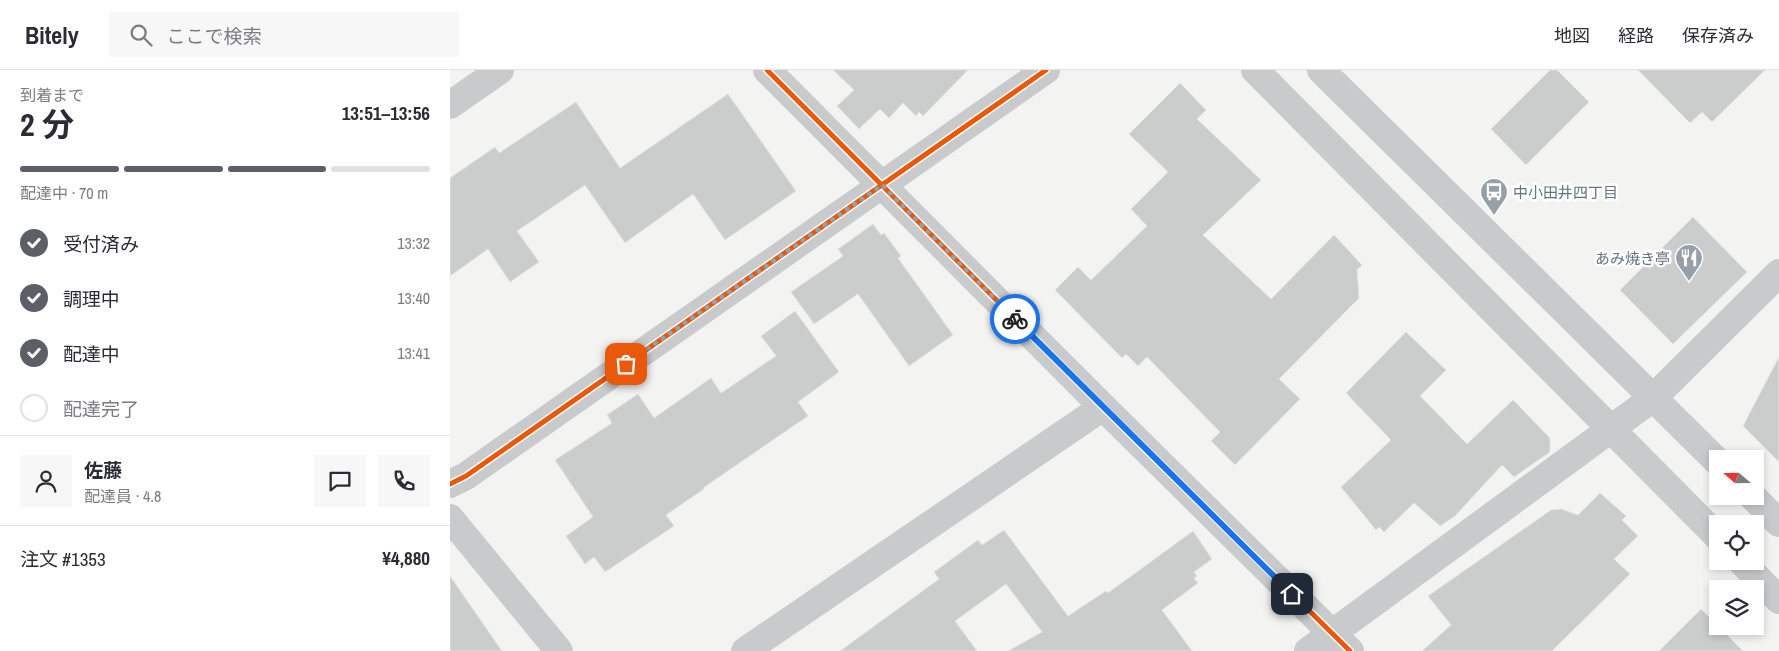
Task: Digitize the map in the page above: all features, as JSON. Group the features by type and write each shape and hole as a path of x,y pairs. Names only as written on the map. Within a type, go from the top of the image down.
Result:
{"street":[{"path":"450,105 500,70"},
{"path":"767,70 1103,407 1341,642"},
{"path":"450,484 466,476 1046,70"},
{"path":"1255,70 1709,529"},
{"path":"1321,70 1709,453"},
{"path":"1308,651 1341,642 1653,398 1779,273"},
{"path":"745,651 1103,407"},
{"path":"1761,505 1779,523"},
{"path":"450,518 559,651"},
{"path":"1750,570 1779,600"}],"building":[{"path":"833,70 968,70 923,116 919,112 916,116 903,103 889,118 880,109 859,129 837,106 854,90"},
{"path":"1550,70 1557,70 1589,102 1526,165 1491,129"},
{"path":"1638,70 1765,70 1712,122 1702,112 1690,123"},
{"path":"1180,83 1206,110 1197,119 1261,180 1203,235 1271,299 1334,235 1362,265 1357,270 1359,298 1279,379 1300,399 1235,465 1211,441 1220,432 1147,357 1138,366 1126,354 1122,358 1055,290 1078,267 1091,280 1147,226 1131,209 1168,172 1129,134"},
{"path":"728,94 796,191 725,240 693,194 625,243 585,185 517,231 539,262 510,282 488,249 450,276 450,178 495,147 499,153 576,102 620,168"},
{"path":"1693,217 1747,272 1673,344 1620,290"},
{"path":"873,224 881,235 884,233 901,256 898,258 953,335 909,366 858,294 814,324 791,292 843,256 838,249"},
{"path":"795,311 839,372 798,402 808,416 666,515 674,526 605,572 594,557 585,564 566,536 593,517 555,460 612,423 607,415 638,394 654,418 711,378 721,393 776,356 761,336"},
{"path":"1406,332 1446,370 1420,396 1467,444 1513,400 1550,438 1550,452 1514,477 1502,465 1455,516 1440,526 1414,503 1384,532 1379,527 1376,530 1341,487 1391,440 1346,393"},
{"path":"1779,357 1779,462 1743,426"},
{"path":"1600,493 1626,516 1622,520 1638,536 1614,559 1630,574 1552,651 1422,651 1451,625 1428,596 1551,510 1561,509 1578,515"},
{"path":"1004,530 1068,616 1106,591 1108,593 1193,531 1212,559 1194,572 1197,576 1194,578 1198,583 1162,610 1192,651 1008,651 1042,632 1006,584 955,621 977,651 840,651 939,579 934,572 978,540 982,545"},
{"path":"450,576 502,651 450,651"},
{"path":"1701,609 1709,617 1709,635 1727,635 1743,651 1659,651"}],"cycle path":[{"path":"767,70 1103,407 1350,651"},
{"path":"450,484 466,476 1046,70"}],"way so far":[{"path":"626,364 882,185 1015,319"}],"place":[{"name":"中小田井四丁目","path":"1494,216"},
{"name":"あみ焼き亭","path":"1689,282"}],"route":[{"path":"1015,319 1292,594"}]}
